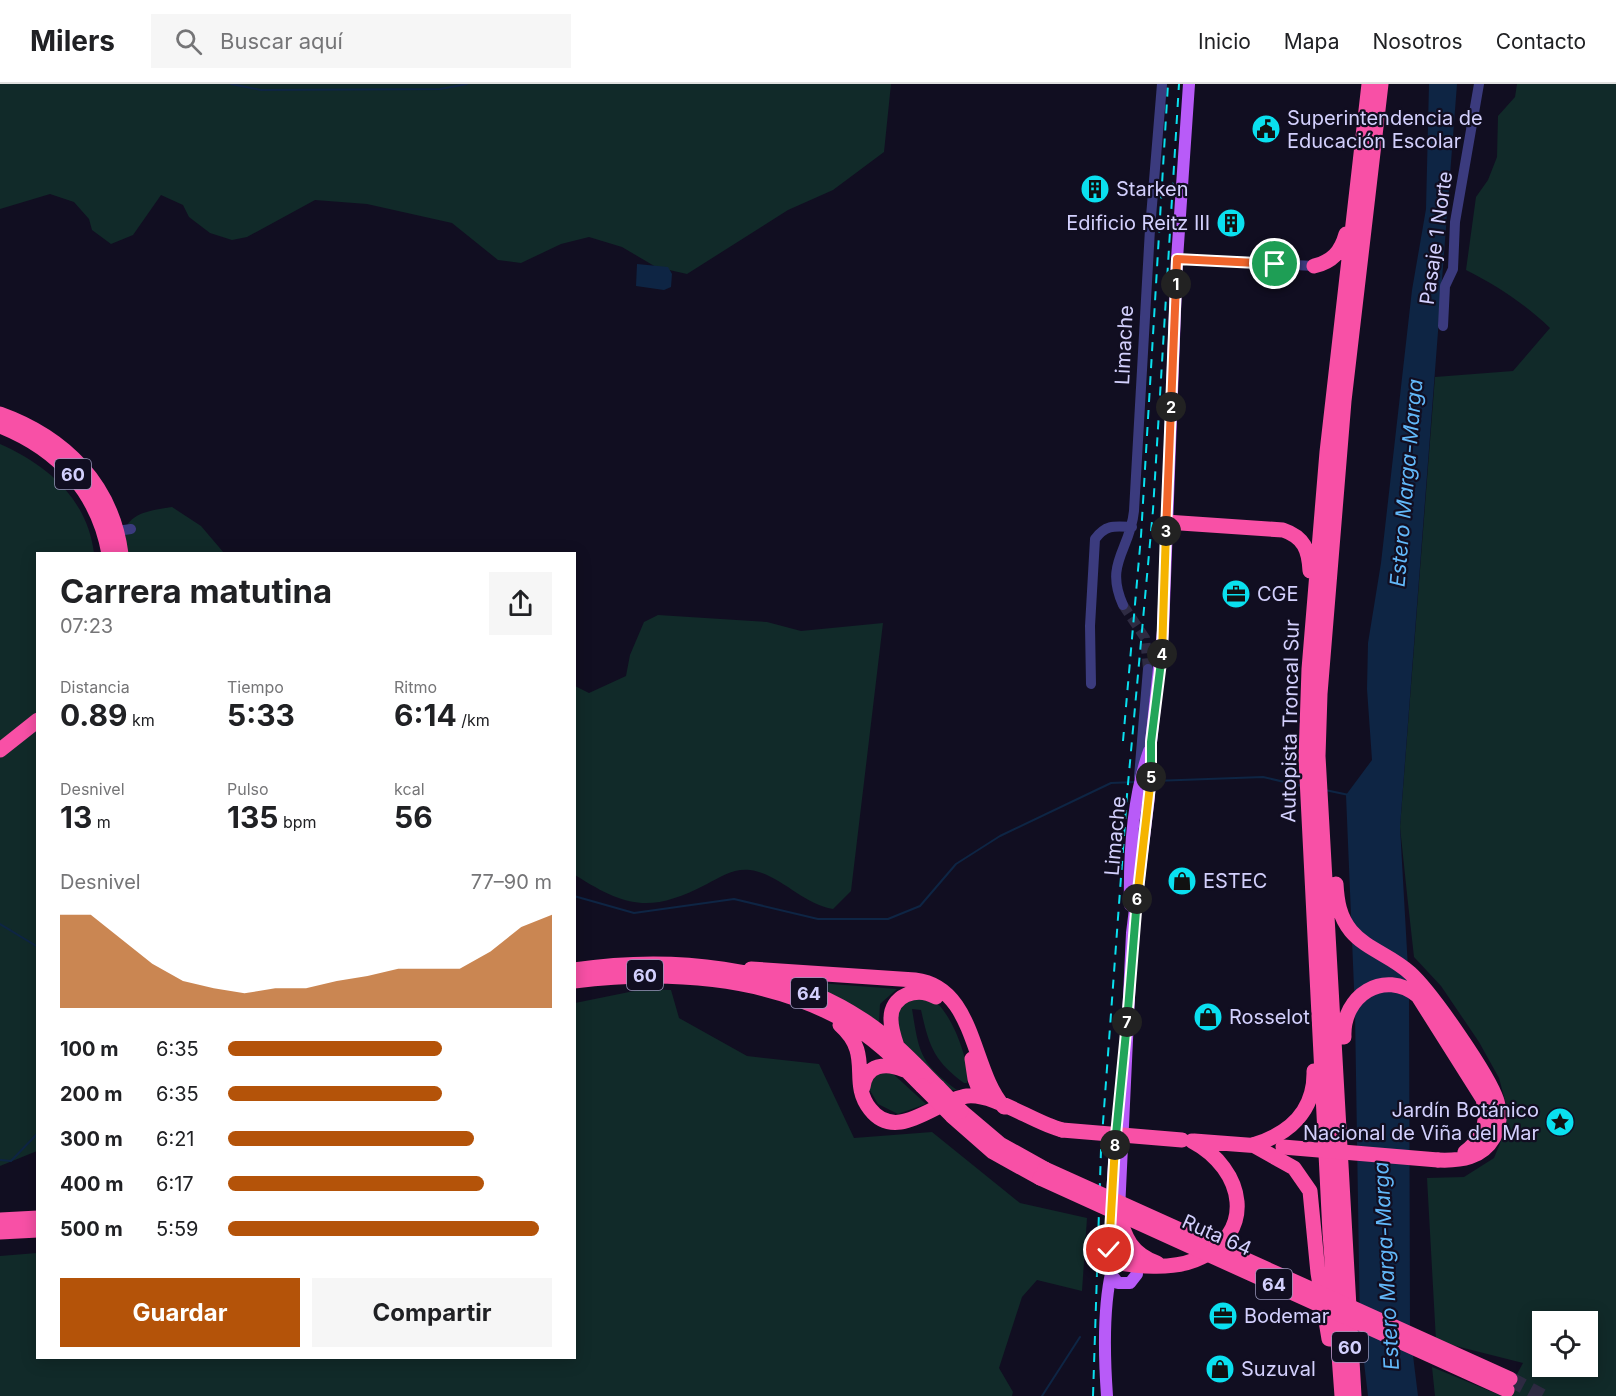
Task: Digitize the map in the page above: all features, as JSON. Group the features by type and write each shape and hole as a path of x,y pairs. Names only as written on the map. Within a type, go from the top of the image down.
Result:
{"highway":[{"name":"Autopista Troncal Sur","path":"1354,1396 1345,1255 1336,1039 1317,758 1314,598 1338,343 1369,84"},
{"name":"Autopista Troncal Sur","path":"1317,758 1324,641 1344,401 1381,84"},
{"path":"1314,266 1328,261 1340,250 1356,200"},
{"name":"60","path":"0,414 39,430 74,457 100,491 124,530 121,552"},
{"name":"60","path":"0,426 47,450 78,480 99,517 108,552"},
{"path":"1166,522 1289,532 1301,540 1308,552 1314,598"},
{"path":"0,739 36,711"},
{"path":"0,750 36,722"},
{"path":"816,1007 841,1026 855,1042 860,1059 860,1084 863,1096 873,1113 882,1119 896,1122 915,1118 951,1101 975,1097 1062,1130 1444,1160 1471,1157 1488,1144 1496,1131 1499,1109 1491,1087 1427,991 1403,966 1355,936 1341,915 1319,795 1317,758"},
{"name":"Autopista Troncal Sur","path":"1319,795 1330,1233 1341,1396"},
{"path":"1252,1145 1265,1141 1294,1123 1304,1113 1313,1093 1313,1047 1304,881 1319,795"},
{"name":"60","path":"576,970 647,964 706,968"},
{"path":"706,968 782,970 915,980 934,985 949,998 964,1021 988,1083 1004,1107"},
{"name":"64","path":"706,968 770,980 824,999 862,1019 898,1048 938,1087 956,1113"},
{"name":"60","path":"576,981 635,975 697,978 772,992 816,1007"},
{"path":"1345,1255 1347,1193 1344,1021 1354,1001 1365,991 1379,986 1393,985 1407,988 1418,996 1480,1092 1485,1106 1486,1122 1477,1142 1467,1152 1444,1160"},
{"path":"898,1048 891,1021 896,1004 913,992 928,993 949,1011 971,1054 975,1097"},
{"name":"64","path":"816,1007 858,1029 921,1086 956,1113"},
{"path":"863,1096 866,1076 877,1066 891,1066 908,1072"},
{"name":"Ruta 64","path":"956,1113 1043,1173 1509,1385"},
{"path":"1112,1268 1185,1263 1210,1252 1227,1236 1235,1218 1236,1191 1227,1170 1210,1152 1187,1140"},
{"path":"1252,1145 1294,1168 1310,1191 1318,1273 1341,1396"},
{"path":"1119,1213 1125,1238 1132,1247 1144,1257 1163,1264"},
{"path":"0,1220 36,1218"},
{"path":"0,1232 36,1230"}],"main road":[{"name":"Limache","path":"1107,1396 1107,1323 1112,1268 1117,1253 1124,1062 1132,933 1130,885 1145,799 1143,772 1151,742 1163,631 1177,259 1188,84"},
{"name":"Limache","path":"1112,1268 1109,1250 1117,1121 1124,1062"},
{"path":"1132,1247 1137,1266"}],"street":[{"name":"Limache","path":"1123,605 1114,573 1132,527 1162,84"},
{"name":"Pasaje 1 Norte","path":"1443,326 1445,286 1453,269 1455,222 1479,84"},
{"path":"1177,259 1314,266"},
{"path":"1090,684 1090,626 1095,539 1100,532 1112,525 1132,527"},
{"name":"Limache","path":"1143,772 1148,669"}],"green space":[{"path":"0,84 891,84 884,152 833,190 788,210 687,274 656,267 622,247 589,237 561,244 521,263 498,260 452,223 367,204 315,200 247,237 232,240 210,233 189,217 183,205 161,195 133,235 111,244 92,230 89,219 74,202 50,194 0,209"},
{"path":"1517,84 1616,84 1616,1396 1505,1396 1523,1363 1436,1341 1427,1178 1464,1177 1494,1158 1503,1136 1507,1108 1499,1078 1479,1042 1441,986 1414,957 1400,827 1435,377 1513,371 1550,328 1510,296 1466,270 1476,197 1488,180 1497,157 1498,116 1515,97"},
{"path":"0,444 34,462 62,486 74,500 83,516 90,533 94,552 36,552 36,1151 0,1166"},
{"path":"172,507 201,526 223,552 114,552 123,531 133,518"},
{"path":"658,615 767,622 801,631 883,623 851,891 833,909 811,901 771,877 750,870 733,872 687,893 654,903 625,900 576,876 576,686 589,693 626,676 630,655 644,622"},
{"path":"779,980 897,989 880,1004 879,1023 842,999"},
{"path":"644,989 671,990 679,1018 747,1056 819,1064 854,1138 932,1132 1020,1203 1087,1218 1082,1291 1037,1280 1022,1297 999,1368 1013,1392 1012,1396 0,1396 0,1256 36,1253 36,1359 576,1359 576,1003"},
{"path":"914,995 933,1000 940,1006 953,1026 966,1063 967,1083 954,1075 939,1060 930,1043 921,1010 912,1009 923,1056 935,1072 957,1090 947,1090 913,1057 900,1038 896,1027 897,1013 903,1004"},
{"path":"890,1071 926,1104 898,1114 878,1104 868,1087 878,1072"},
{"path":"1432,1367 1502,1396 1435,1396"}],"water":[{"name":"Estero Marga-Marga","path":"1429,84 1457,84 1400,827 1409,986 1410,1331 1418,1396 1368,1396 1360,1329 1355,1012 1346,795 1372,760 1367,689 1368,643 1381,563 1412,290 1426,209"},
{"path":"637,264 668,267 672,274 671,287 664,290 636,286"}],"waterway":[{"path":"231,84 261,90 440,89 467,84"},
{"path":"1153,781 1263,777 1302,786"},
{"path":"576,897 634,913 734,899 818,919 888,919 920,906 956,864 1000,836 1111,783 1135,782"},
{"path":"1325,790 1349,795"},
{"path":"0,924 36,946"},
{"path":"0,1160 11,1161 36,1135"},
{"path":"1042,1396 1080,1337"},
{"path":"1360,1360 1364,1352"}],"tunnel":[{"path":"1123,605 1145,638 1148,669"},
{"path":"1510,1379 1542,1396"}],"railway":[{"path":"1123,741 1141,536 1168,84"},
{"path":"1093,1396 1101,1150 1127,795 1153,510 1179,84"}],"place":[{"name":"Superintendencia de Educación Escolar","path":"1266,129"},
{"name":"Starken","path":"1095,189"},
{"name":"Edificio Reitz III","path":"1231,223"},
{"name":"CGE","path":"1236,594"},
{"name":"ESTEC","path":"1182,881"},
{"name":"Rosselot","path":"1208,1017"},
{"name":"Jardín Botánico Nacional de Viña del Mar","path":"1560,1122"},
{"name":"Bodemar","path":"1223,1316"},
{"name":"Suzuval","path":"1220,1369"}],"route":[{"path":"1109,1250 1117,1110 1124,1062 1132,933 1149,797 1152,767 1151,742 1162,653 1177,259 1275,264"}]}
